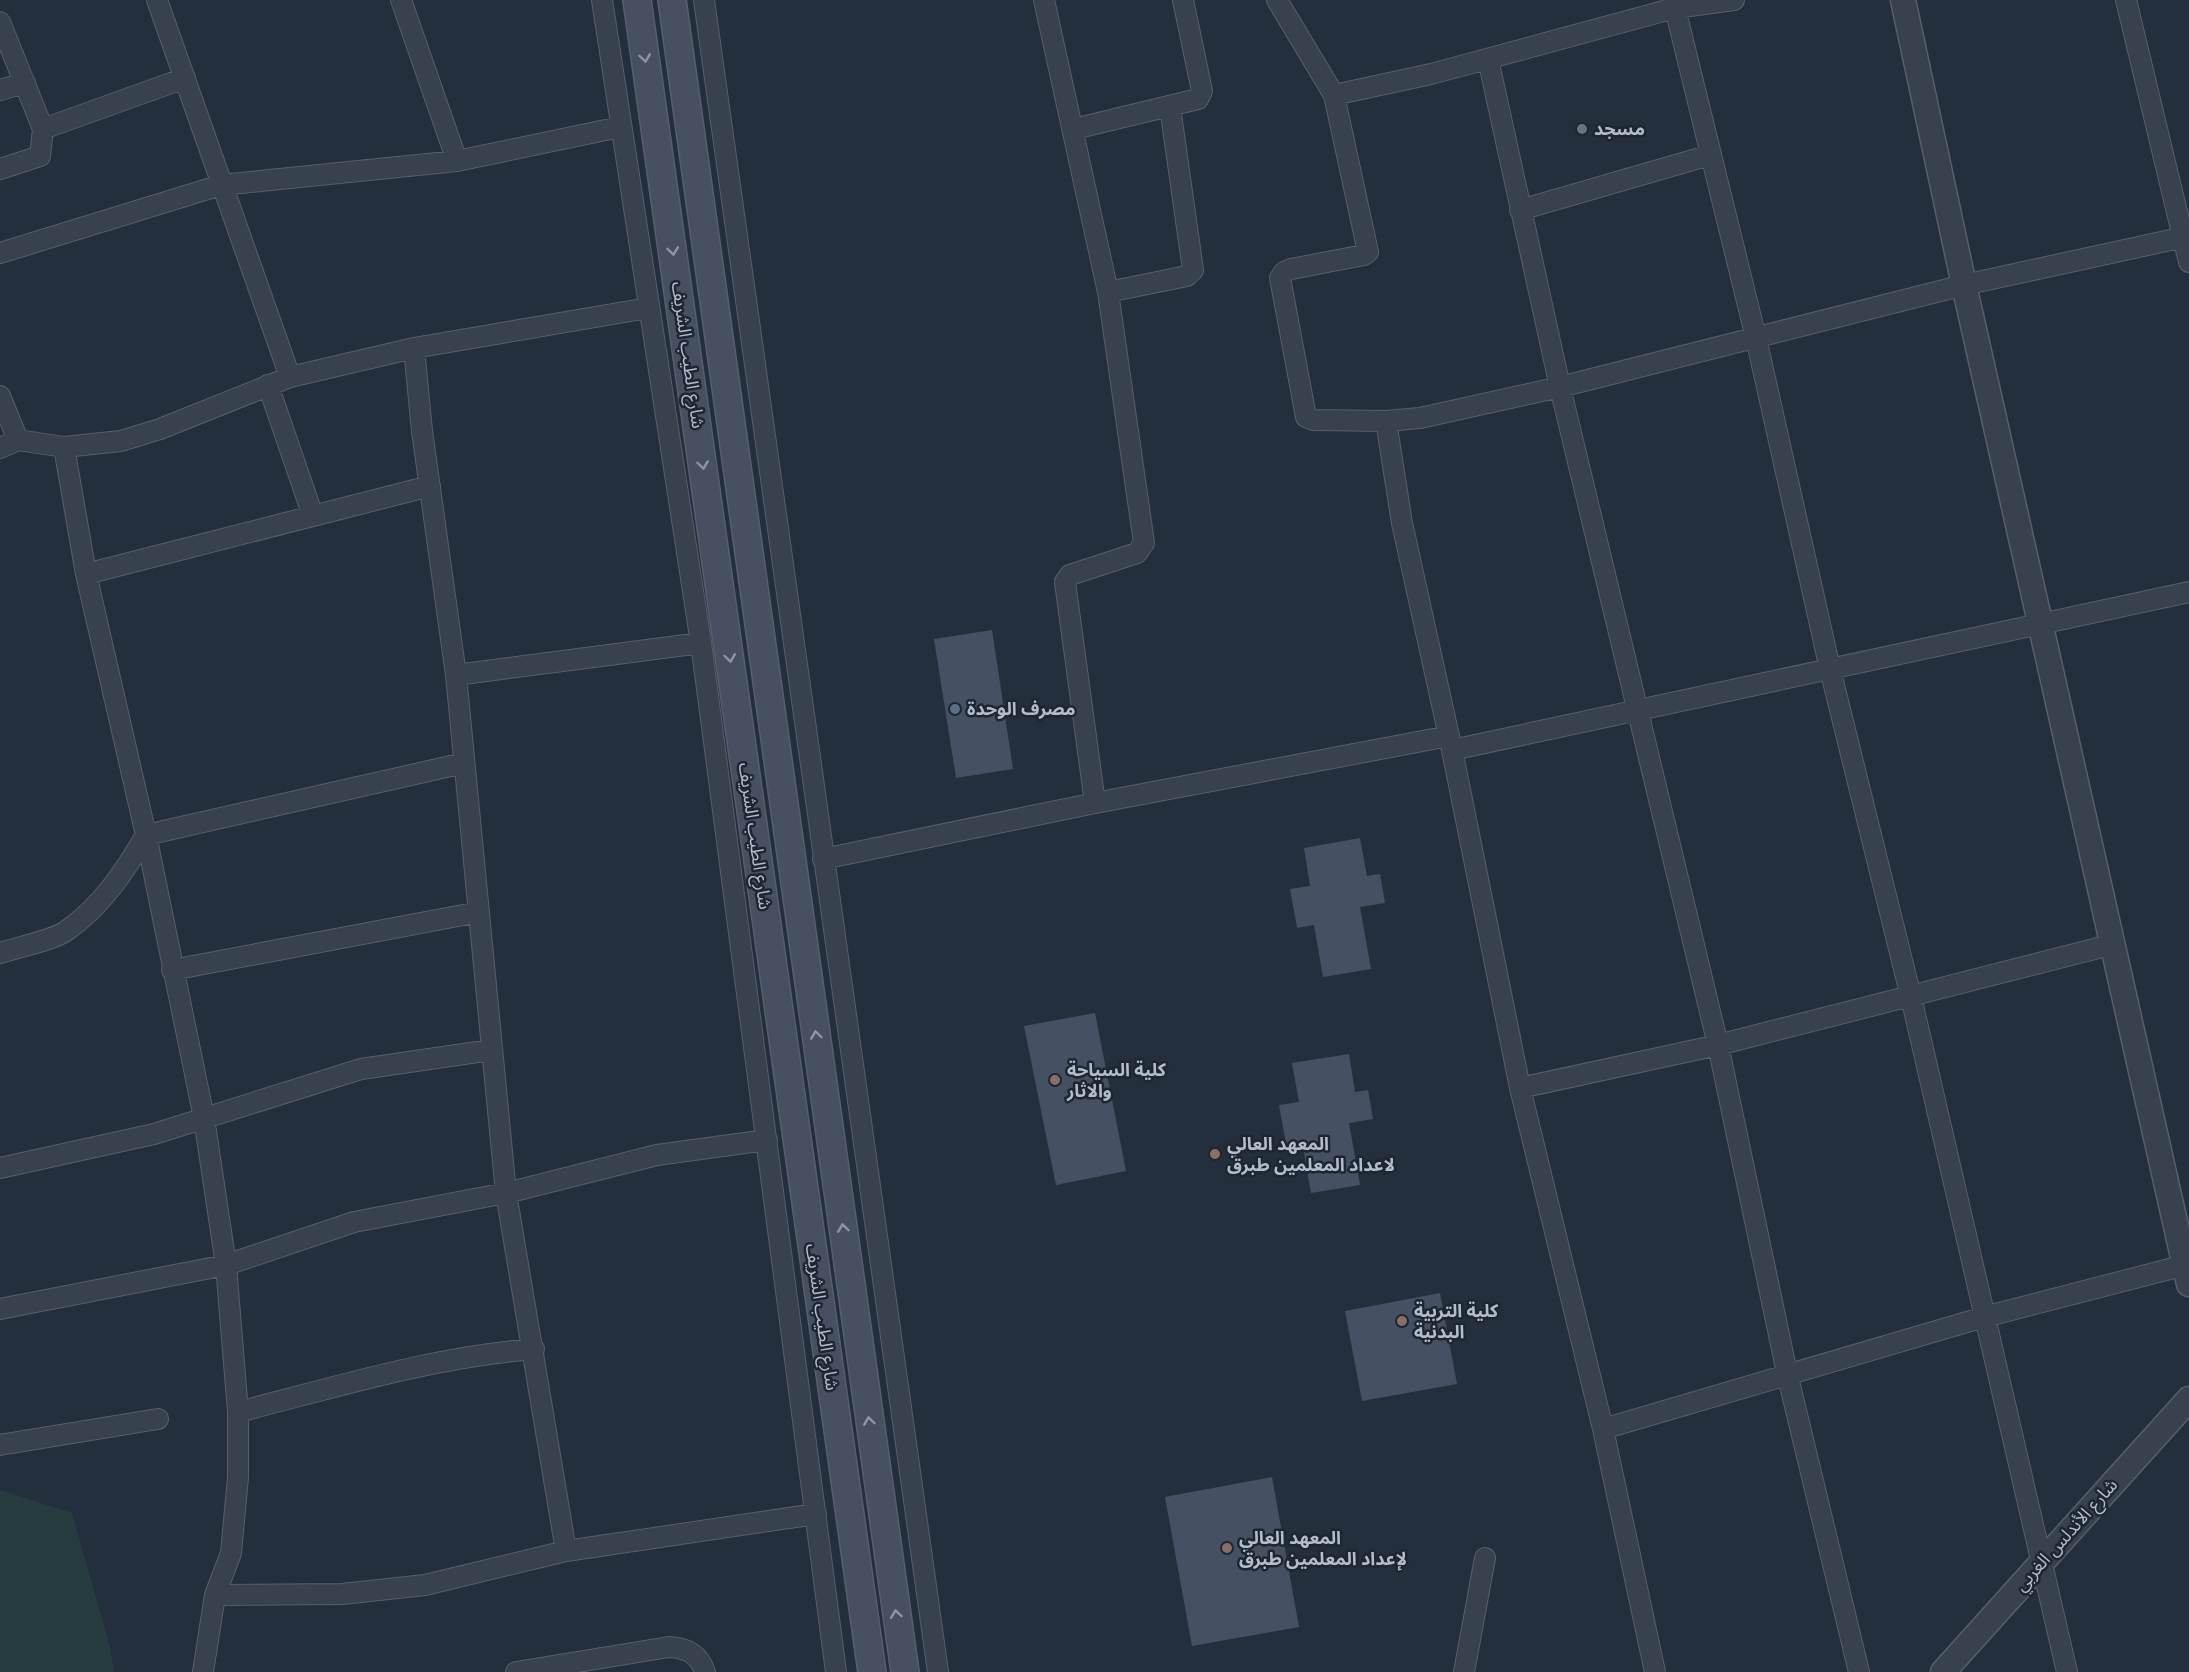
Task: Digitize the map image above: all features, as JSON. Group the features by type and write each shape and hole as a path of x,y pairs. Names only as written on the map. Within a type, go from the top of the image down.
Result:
{"main road":[{"name":"شارع الطيب الشريف","path":"637,0 872,1672"},
{"name":"شارع الطيب الشريف","path":"672,0 905,1672"}],"street":[{"path":"157,0 290,377"},
{"path":"401,0 457,161"},
{"path":"602,0 701,643 836,1672"},
{"path":"704,0 938,1672"},
{"path":"1044,0 1108,292 1144,543 1137,553 1070,575 1065,582 1095,803"},
{"path":"1074,129 1194,101 1202,91 1183,0"},
{"path":"1277,0 1334,95 1368,252 1364,255 1291,269 1284,272 1280,278 1306,417 1313,420 1386,421 1420,418 1560,387 1964,285 2186,236"},
{"path":"1334,95 1488,59 1674,4 1734,0"},
{"path":"1603,1429 1787,1373 1984,1317 2187,1274 1964,285 1903,0"},
{"path":"2127,0 2186,236 2189,262"},
{"path":"1674,4 1756,338 1830,669 1911,997 2067,1672"},
{"path":"0,22 43,129 40,156 0,169"},
{"path":"1488,59 1560,387 1718,1045 1787,1373 1859,1672"},
{"path":"43,129 185,78"},
{"path":"0,90 24,83"},
{"path":"1108,292 1187,276 1193,270 1170,107"},
{"path":"0,253 221,185 457,161 620,127"},
{"path":"1520,210 1710,155"},
{"path":"0,396 9,444 64,447 135,437 290,377 414,348 648,308"},
{"path":"414,348 422,431 456,675 490,1050 506,1193 534,1349 566,1551"},
{"path":"268,385 313,516"},
{"path":"1386,421 1402,523 1450,743 1520,1088 1603,1429 1654,1672"},
{"path":"64,447 86,574 146,835 204,1118 226,1265 238,1412 238,1477 231,1553 215,1595 203,1672"},
{"path":"86,574 430,486"},
{"path":"824,859 1095,803 1637,709 2189,592"},
{"path":"456,675 701,643"},
{"path":"0,953 65,932 122,876 146,835 464,763"},
{"path":"172,970 479,912"},
{"path":"1520,1088 1718,1045 2114,944"},
{"path":"0,1168 154,1134 361,1069 490,1050"},
{"path":"0,1309 226,1265 354,1222 506,1193 657,1155 767,1140"},
{"path":"238,1412 417,1365 488,1353 534,1349"},
{"name":"شارع الأندلس الغربي","path":"1943,1672 2189,1399"},
{"path":"0,1445 158,1419"},
{"path":"215,1595 342,1594 425,1585 566,1551 816,1514"},
{"path":"1464,1672 1485,1558"},
{"path":"516,1672 669,1647 679,1647 695,1655 705,1672"}],"green space":[{"path":"0,1490 72,1513 110,1647 114,1672 0,1672"}],"building":[{"path":"992,630 1013,769 956,778 934,639"},
{"path":"1360,838 1367,876 1380,874 1385,903 1360,907 1371,969 1323,977 1314,925 1297,928 1290,889 1310,886 1304,848"},
{"path":"1095,1013 1126,1171 1056,1185 1024,1026"},
{"path":"1349,1054 1355,1092 1368,1090 1373,1119 1349,1123 1360,1185 1311,1193 1302,1141 1286,1144 1279,1105 1299,1102 1292,1063"},
{"path":"1440,1293 1457,1384 1362,1401 1345,1311"},
{"path":"1272,1477 1299,1627 1192,1646 1165,1497"}],"place":[{"name":"مسجد","path":"1582,129"},
{"name":"مصرف الوحدة","path":"955,709"},
{"name":"كلية السياحة والاثار","path":"1055,1080"},
{"name":"المعهد العالي لاعداد المعلمين طبرق","path":"1215,1154"},
{"name":"كلية التربية البدنية","path":"1402,1321"},
{"name":"المعهد العالي لإعداد المعلمين طبرق","path":"1227,1548"}]}
